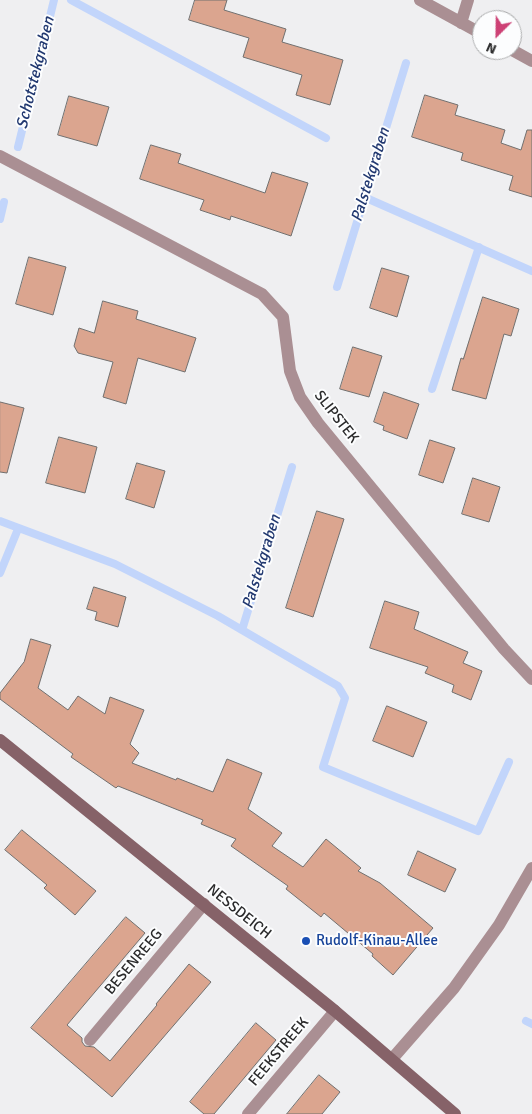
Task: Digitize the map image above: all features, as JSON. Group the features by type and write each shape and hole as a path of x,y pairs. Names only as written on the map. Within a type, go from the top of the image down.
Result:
{"street":[{"path":"420,0 472,29"},
{"path":"461,23 468,0"},
{"name":"SLIPSTEK","path":"0,156 262,294 283,317 290,371 300,397 318,423 504,649 532,679"},
{"name":"NESSDEICH","path":"0,740 335,1011 455,1114"},
{"path":"392,1059 454,988 499,925 532,868"},
{"name":"BESENREEG","path":"90,1040 204,904"},
{"name":"FEEKSTREEK","path":"248,1114 335,1011"}],"building":[{"path":"195,0 227,0 224,10 286,29 282,42 343,60 330,105 296,95 302,75 243,57 249,38 189,20"},
{"path":"425,95 458,105 455,115 505,130 501,143 521,150 527,130 532,130 532,197 509,190 513,176 461,160 463,153 412,137"},
{"path":"69,96 109,107 97,146 58,135"},
{"path":"151,145 181,154 178,163 265,193 272,172 308,183 291,236 231,216 230,220 200,210 204,200 140,179"},
{"path":"29,257 66,267 53,315 16,304"},
{"path":"382,268 409,276 397,317 370,308"},
{"path":"483,297 519,309 511,336 504,334 486,399 452,390 461,358 463,359"},
{"path":"103,301 138,311 136,319 196,338 185,372 138,358 126,404 103,397 113,362 78,353 74,346 79,328 94,333"},
{"path":"353,347 382,356 369,397 340,389"},
{"path":"384,392 419,404 407,439 383,430 384,426 374,422"},
{"path":"0,402 24,408 7,473 0,472"},
{"path":"59,437 97,447 85,493 46,483"},
{"path":"430,440 455,448 443,483 419,475"},
{"path":"137,463 165,471 154,508 126,499"},
{"path":"473,478 500,487 489,522 462,514"},
{"path":"317,511 344,519 313,617 286,608"},
{"path":"94,587 126,597 118,627 95,620 97,612 87,609"},
{"path":"385,601 419,612 414,629 468,652 463,663 482,671 471,700 452,692 454,685 425,673 428,667 370,648"},
{"path":"31,639 51,645 38,688 68,710 78,696 105,714 110,697 144,710 130,744 139,753 132,763 213,792 227,759 262,773 248,809 282,833 272,846 303,867 326,839 361,868 358,871 380,883 433,928 393,975 372,956 373,954 324,913 321,917 286,889 288,886 231,846 236,839 201,824 203,820 118,786 116,788 71,757 73,754 0,699 0,693 24,662"},
{"path":"387,706 427,722 413,757 373,741"},
{"path":"22,830 96,891 75,915 44,888 47,885 5,850"},
{"path":"418,851 456,869 445,892 408,875"},
{"path":"126,917 145,933 67,1025 82,1038 85,1046 94,1047 110,1061 189,964 211,982 112,1097 31,1028"},
{"path":"256,1023 276,1040 214,1114 204,1114 190,1102"},
{"path":"319,1075 340,1092 322,1114 287,1114"}],"waterway":[{"name":"Schotstekgraben","path":"18,147 54,0"},
{"path":"71,0 326,138"},
{"name":"Palstekgraben","path":"337,287 406,63"},
{"path":"364,197 532,271"},
{"name":"Schotstekgraben","path":"0,219 4,202"},
{"path":"432,389 479,247"},
{"name":"Palstekgraben","path":"242,630 292,467"},
{"path":"0,521 115,564 218,616 338,686 345,698 323,767 478,831 509,762"},
{"path":"0,573 18,529"},
{"path":"526,1021 532,1024"}],"place":[{"name":"Rudolf-Kinau-Allee","path":"306,941"}]}
